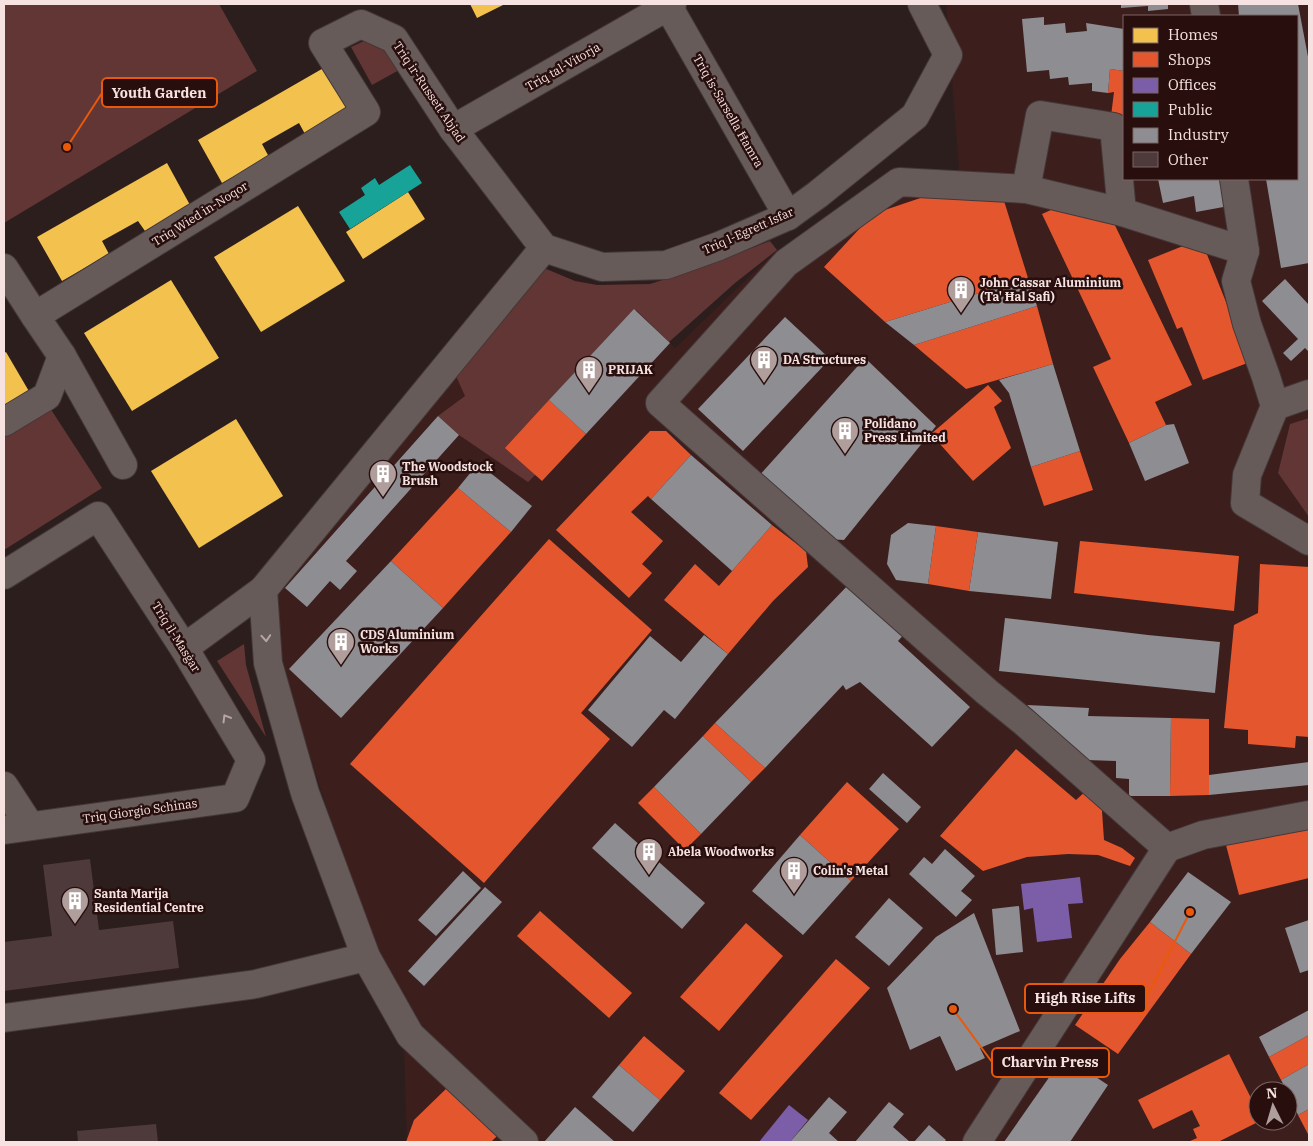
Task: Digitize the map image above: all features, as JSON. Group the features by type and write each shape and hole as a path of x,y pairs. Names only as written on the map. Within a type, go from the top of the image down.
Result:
{"street":[{"name":"Triq l-Egrett Isfar","path":"544,248 602,266 666,265 719,246 788,216 915,116 948,55 922,4"},
{"name":"Triq tal-Vitorja","path":"453,129 670,5"},
{"name":"Triq is-Sarsella Ħamra","path":"670,5 788,216"},
{"name":"Triq ir-Russett Abjad","path":"366,112 323,43 361,24 394,39 453,129 544,248"},
{"name":"Triq Wied in-Noqor","path":"35,316 366,112"},
{"path":"1026,188 1040,115 1114,127 1122,212"},
{"path":"1234,180 1245,251 1236,281 1247,324 1275,406 1247,474 1245,503 1309,541"},
{"path":"1167,848 1024,722 986,692 660,403 786,263 899,182 1026,188 1122,212 1245,251"},
{"path":"184,648 263,590 544,248"},
{"path":"4,268 62,356 123,465"},
{"path":"4,422 47,396 62,356"},
{"path":"1275,406 1309,394"},
{"name":"Triq il-Masġar","path":"4,575 98,516 184,648 252,760"},
{"path":"263,590 268,663 305,792 366,957 410,1035 524,1142"},
{"name":"Triq Giorgio Schinas","path":"4,830 235,798 252,760"},
{"path":"4,786 30,826"},
{"path":"977,1142 1167,848 1203,835 1309,815"},
{"path":"4,1018 256,984 366,957"}],"shaded area":[{"path":"4,4 219,4 257,71 4,223"},
{"path":"946,4 1309,4 1309,418 1290,424 1278,473 1309,517 1309,1142 407,1142 403,1018 328,812 261,601 544,268 575,281 598,285 615,285 675,348 777,250 959,169"},
{"path":"377,35 410,64 372,85 351,47"},
{"path":"770,241 777,250 735,283 669,342 636,310 589,364 621,392 528,482 459,435 438,416 465,396 456,376 544,268 575,281 597,285 650,284 700,268"},
{"path":"50,408 102,488 4,550 4,436"},
{"path":"1309,418 1309,517 1278,473 1290,424"},
{"path":"244,644 246,665 266,737 217,661"}],"building: Homes":[{"path":"470,4 505,4 477,18"},
{"path":"327,66 351,107 305,134 299,123 262,144 269,157 222,183 198,140"},
{"path":"167,163 190,205 145,231 138,221 102,241 109,254 62,281 37,237"},
{"path":"408,192 425,219 363,259 346,232"},
{"path":"298,206 345,281 261,332 214,257"},
{"path":"171,280 219,358 132,411 84,333"},
{"path":"6,352 30,393 4,408 4,353"},
{"path":"236,419 283,496 199,548 151,471"}],"building: Shops":[{"path":"1110,69 1123,71 1123,116 1111,116 1114,92 1108,93"},
{"path":"953,187 1000,188 1028,278 885,322 824,267 873,214"},
{"path":"1062,205 1110,215 1192,385 1155,402 1166,425 1129,443 1093,367 1111,359 1042,214"},
{"path":"1188,244 1204,247 1250,362 1203,380 1182,327 1177,329 1148,260"},
{"path":"1037,306 1053,364 966,389 914,345"},
{"path":"988,385 1002,401 994,407 1011,448 973,481 931,434"},
{"path":"549,400 586,434 542,481 505,448"},
{"path":"650,431 666,431 691,455 651,499 648,496 631,512 663,541 642,564 652,573 629,598 556,530"},
{"path":"1080,451 1093,490 1044,506 1031,467"},
{"path":"458,488 511,532 443,608 391,561"},
{"path":"772,525 806,551 808,567 773,601 728,654 664,600 695,564 719,586"},
{"path":"936,526 978,532 969,591 928,584"},
{"path":"549,539 652,630 581,713 610,739 484,883 350,764"},
{"path":"1080,541 1239,556 1234,611 1074,593"},
{"path":"1260,564 1309,567 1309,737 1296,736 1295,748 1248,744 1248,730 1224,728 1234,625 1258,613"},
{"path":"1171,718 1209,719 1209,795 1170,796"},
{"path":"715,723 765,768 751,782 703,736"},
{"path":"1016,749 1076,800 1087,790 1106,804 1102,811 1104,840 1122,848 1135,858 1130,866 1098,855 1068,854 1027,857 983,871 940,836"},
{"path":"847,782 899,829 851,881 800,835"},
{"path":"654,787 701,834 685,850 638,803"},
{"path":"1309,824 1309,878 1239,895 1226,845"},
{"path":"540,911 632,993 609,1018 517,936"},
{"path":"1150,922 1191,954 1118,1054 1075,1025 1120,959"},
{"path":"746,923 783,956 719,1031 680,997"},
{"path":"836,959 870,988 751,1120 719,1093"},
{"path":"1309,1035 1309,1064 1281,1080 1269,1057"},
{"path":"644,1036 685,1071 660,1100 619,1065"},
{"path":"1229,1054 1248,1092 1248,1127 1218,1142 1188,1142 1197,1138 1193,1129 1200,1126 1192,1110 1153,1129 1138,1100"},
{"path":"450,1085 497,1136 491,1142 406,1142 414,1120"},
{"path":"1309,1109 1309,1136 1298,1115"}],"building: Offices":[{"path":"1080,877 1083,903 1068,904 1072,938 1037,942 1033,908 1024,910 1021,884"},
{"path":"789,1105 808,1120 790,1142 759,1142"}],"building: Public":[{"path":"410,165 422,183 350,229 339,212 365,195 361,188 375,178 379,185"}],"building: Industry":[{"path":"1121,4 1168,4 1168,9 1148,11 1148,6 1121,8"},
{"path":"1238,4 1298,4 1309,62 1309,263 1281,268 1266,180 1298,180 1298,15 1239,15"},
{"path":"1044,17 1044,25 1065,23 1066,33 1087,31 1086,23 1123,29 1123,71 1110,69 1108,93 1092,91 1092,83 1069,85 1068,77 1050,79 1049,70 1027,72 1022,19"},
{"path":"1158,180 1224,180 1229,206 1196,212 1194,196 1163,203"},
{"name":"John Cassar Aluminium (Ta' Ħal Safi)","path":"1028,278 1037,306 914,345 885,322"},
{"path":"1285,279 1309,305 1309,352 1305,348 1291,361 1283,353 1298,339 1262,301"},
{"path":"634,309 670,343 586,434 549,400"},
{"name":"DA Structures","path":"785,317 830,359 743,451 698,409"},
{"name":"Polidano Press Limited","path":"865,358 936,426 844,540 826,539 758,477"},
{"path":"1053,364 1080,451 1031,467 1009,393 999,380"},
{"name":"The Woodstock Brush","path":"438,416 459,435 346,561 357,571 340,590 330,581 307,607 285,588"},
{"path":"1174,424 1189,463 1145,481 1129,443 1166,425"},
{"path":"691,455 772,525 732,571 651,499"},
{"path":"488,471 532,506 511,532 458,488 471,472"},
{"path":"908,523 936,526 928,584 896,580 887,564 891,535"},
{"path":"978,532 1058,542 1051,599 969,591"},
{"path":"391,561 443,608 341,718 289,669"},
{"path":"853,580 907,631 898,641 970,707 932,747 860,682 846,690 843,685 765,768 715,723"},
{"path":"1005,618 1220,642 1215,693 999,671"},
{"path":"704,635 728,654 675,719 664,710 632,747 588,710 650,636 681,662"},
{"path":"1027,705 1089,708 1088,716 1171,718 1170,796 1129,796 1129,779 1116,778 1116,761 1086,760"},
{"path":"703,736 751,782 701,834 654,787"},
{"path":"1309,762 1309,785 1209,795 1209,775"},
{"path":"883,773 921,807 907,823 869,789"},
{"name":"Abela Woodworks","path":"615,823 705,903 682,929 592,848"},
{"name":"Colin's Metal","path":"800,835 851,881 803,935 752,891"},
{"path":"945,849 975,876 961,891 972,900 956,917 909,874 924,857 932,864"},
{"path":"463,871 481,888 436,936 418,920"},
{"path":"1188,872 1231,902 1191,954 1150,922"},
{"path":"485,887 502,902 424,986 408,971"},
{"path":"889,898 923,928 889,966 855,937"},
{"path":"1019,906 1023,952 996,955 992,909"},
{"path":"974,913 1020,1031 980,1048 985,1058 956,1071 940,1036 910,1050 887,988 936,937"},
{"path":"1309,920 1309,970 1300,973 1285,928"},
{"path":"1309,1010 1309,1035 1269,1057 1259,1037"},
{"path":"1064,1056 1108,1085 1070,1142 1004,1142"},
{"path":"1309,1064 1309,1109 1298,1115 1298,1081 1281,1080"},
{"path":"619,1065 660,1100 633,1132 592,1097"},
{"path":"829,1097 847,1112 829,1133 839,1142 790,1142"},
{"path":"889,1102 904,1114 893,1127 910,1142 855,1142"},
{"path":"575,1107 615,1142 544,1142"},
{"path":"929,1125 946,1140 944,1142 914,1142"}],"building: Other":[{"name":"Santa Marija Residential Centre","path":"90,859 99,930 173,921 179,968 4,991 4,942 52,936 43,865"},
{"path":"156,1124 158,1142 78,1142 77,1131"}],"place":[{"name":"Youth Garden","path":"67,147"},
{"name":"John Cassar Aluminium (Ta' Ħal Safi)","path":"961,314"},
{"name":"DA Structures","path":"764,384"},
{"name":"PRIJAK","path":"589,394"},
{"name":"Polidano Press Limited","path":"845,455"},
{"name":"The Woodstock Brush","path":"383,498"},
{"name":"CDS Aluminium Works","path":"341,666"},
{"name":"Abela Woodworks","path":"649,876"},
{"name":"Colin's Metal","path":"794,895"},
{"name":"High Rise Lifts","path":"1190,912"},
{"name":"Santa Marija Residential Centre","path":"75,925"},
{"name":"Charvin Press","path":"953,1009"}]}
